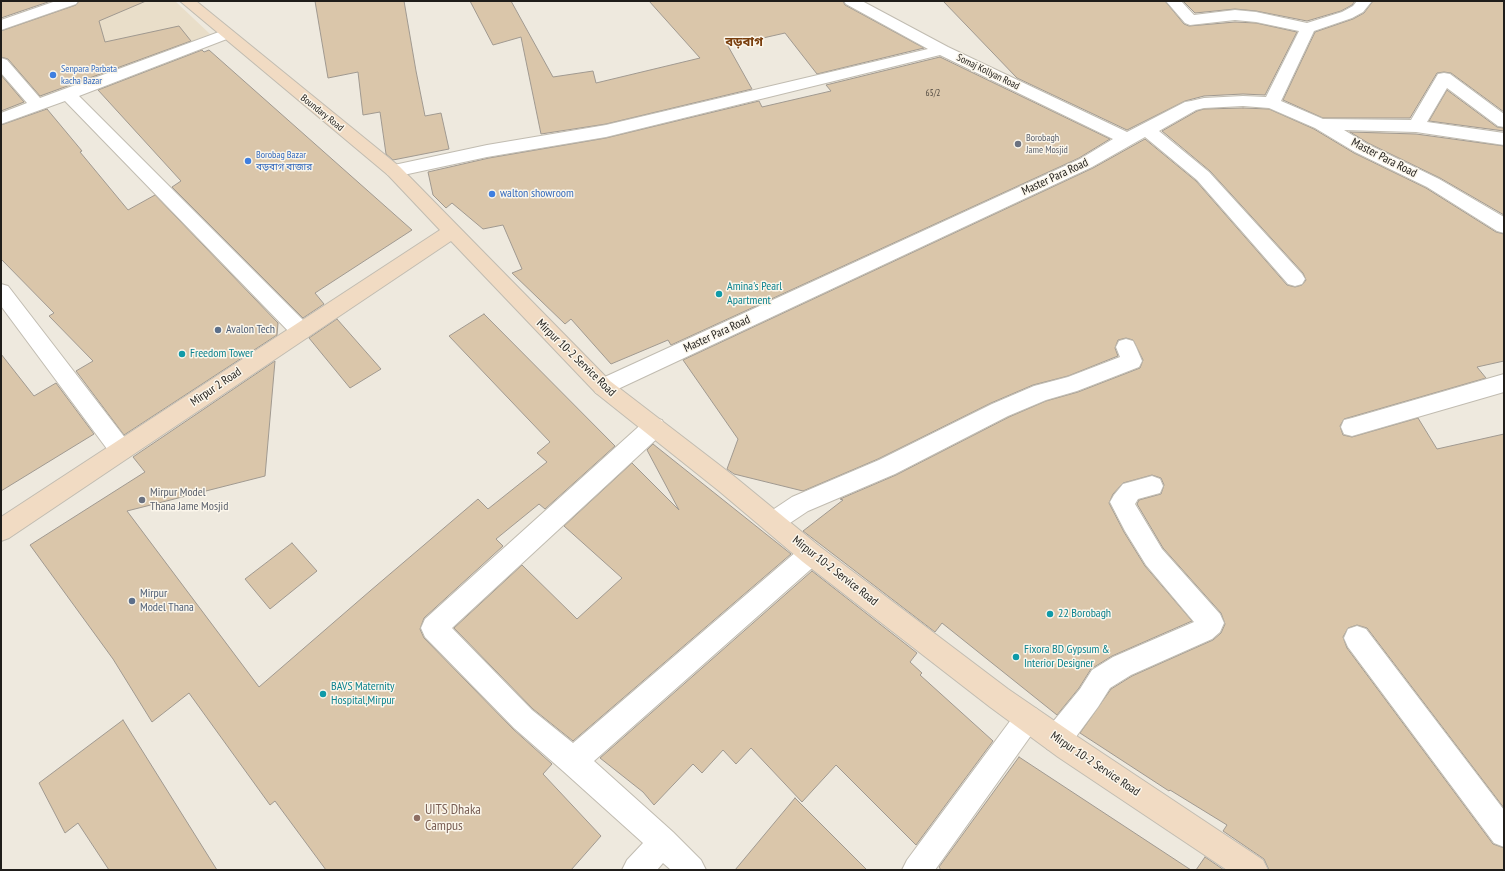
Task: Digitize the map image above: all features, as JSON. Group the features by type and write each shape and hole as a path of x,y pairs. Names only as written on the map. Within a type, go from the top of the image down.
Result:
{"street":[{"path":"1,25 71,1"},
{"name":"Boundary Road","path":"187,1 394,171 451,232"},
{"name":"Somaj Kollyan Road","path":"851,1 942,50 1127,139"},
{"path":"1173,1 1190,20 1242,16 1256,17 1308,28 1347,15 1358,9 1365,1"},
{"path":"1272,103 1308,28"},
{"path":"1,119 227,34"},
{"path":"394,171 488,151 606,132 942,50"},
{"path":"1,63 37,106"},
{"path":"1416,126 1444,78 1504,122"},
{"path":"68,94 301,331"},
{"name":"Master Para Road","path":"603,387 1086,163 1127,139 1191,106 1204,103 1243,101 1272,103 1321,124 1361,148 1433,183 1504,226"},
{"path":"1321,124 1416,126 1504,139"},
{"path":"1147,130 1203,176 1295,279"},
{"name":"Mirpur 2 Road","path":"1,530 451,232"},
{"name":"Mirpur 10-2 Service Road","path":"451,232 603,387 654,426 811,554 999,698 1057,739 1253,870"},
{"path":"1,291 121,450"},
{"path":"773,522 800,504 887,467 1000,410 1042,392 1070,385 1132,362 1126,347"},
{"path":"1352,427 1504,383"},
{"path":"654,426 434,628 523,719 573,761 663,842 691,870"},
{"path":"1057,739 1089,698 1101,679 1122,666 1203,630 1211,623 1154,557 1133,524 1122,502 1131,492 1152,486"},
{"path":"573,761 811,554"},
{"path":"1356,638 1504,834"},
{"path":"918,870 1028,718"},
{"path":"637,870 663,842"}],"shaded area":[{"name":"Senpara Parbata kacha Bazar","path":"87,1 175,1 210,34 1,116 1,32"}],"building":[{"path":"1,1 51,1 1,18"},
{"name":"Senpara Parbata kacha Bazar","path":"79,1 146,1 99,21 105,42 179,26 191,41 40,96 8,59 1,57 1,31 76,5"},
{"path":"315,1 404,1 425,116 441,113 449,149 393,160 386,154 380,112 363,115 358,72 328,78"},
{"path":"470,1 511,1 553,77 593,71 596,83 700,58 649,1 843,1 845,5 924,48 817,74 785,33 728,46 752,89 606,124 541,134 521,37 493,45"},
{"path":"943,1 1165,1 1184,24 1189,26 1235,22 1256,23 1297,32 1265,95 1243,94 1204,96 1185,101 1127,130 1017,78"},
{"path":"1183,1 1355,1 1352,5 1341,11 1307,21 1256,11 1235,9 1195,13"},
{"path":"1373,1 1504,1 1504,112 1451,73 1444,72 1437,73 1410,118 1323,118 1283,100 1315,32 1353,19 1364,13"},
{"name":"Borobag Bazar বড়বাগ বাজার","path":"202,50 204,52 209,50 412,230 315,293 324,304 303,318 172,187 181,181 98,90"},
{"path":"940,57 1110,139 1079,158 671,345 668,340 611,364 571,319 565,324 512,273 522,269 503,225 483,229 452,203 446,208 433,195 428,172 489,158 606,138 759,101 762,107 831,91 826,85"},
{"path":"1,75 24,102 1,111"},
{"path":"1447,90 1497,127 1504,128 1504,131 1429,121"},
{"path":"47,109 128,210 155,195 278,323 277,335 124,435 76,371 93,361 49,316 54,313 1,259 1,125"},
{"path":"1204,109 1269,109 1314,129 1354,153 1426,188 1496,232 1504,234 1504,361 1477,367 1486,378 1344,419 1340,426 1343,435 1352,437 1418,418 1437,449 1504,434 1504,808 1367,628 1357,625 1348,628 1343,637 1347,648 1493,844 1504,848 1504,870 1269,870 1264,859 1223,831 1227,825 1170,790 1169,791 1080,733 1111,689 1132,676 1213,640 1221,633 1225,624 1221,613 1163,548 1137,504 1139,500 1161,494 1164,485 1161,478 1152,475 1123,483 1113,494 1109,503 1124,532 1145,566 1192,621 1112,656 1091,669 1079,688 1057,715 942,623 935,632 803,531 843,500 840,499 896,475 1009,417 1046,401 1078,392 1140,368 1143,360 1133,340 1126,338 1118,340 1115,348 1118,356 1068,376 1033,385 991,403 878,459 803,491 734,474 727,469 738,439 683,360 1093,168 1145,139 1196,181 1287,285 1295,287 1302,285 1306,280 1303,273 1210,171 1162,131 1197,111"},
{"path":"1350,132 1416,134 1504,146 1504,215 1440,178 1368,143"},
{"path":"484,314 615,446 545,509 539,504 496,539 503,546 424,618 420,629 424,638 513,729 552,764 543,774 601,836 571,870 326,870 275,801 270,805 189,693 152,722 113,659 30,545 145,472 133,457 275,361 265,476 127,511 259,687 478,499 488,509 547,462 537,453 550,442 449,336"},
{"path":"337,319 381,369 350,388 309,338"},
{"path":"1,354 34,396 56,383 94,434 1,491"},
{"path":"653,444 791,554 573,741 533,709 454,628 522,565 577,619 622,578 564,526 632,463 679,510 647,450"},
{"path":"292,543 317,571 270,609 245,579"},
{"path":"812,571 917,653 910,662 922,673 920,675 993,741 916,845 836,765 802,802 751,748 736,764 723,750 702,773 693,764 654,805 643,792 600,758"},
{"path":"123,720 217,870 109,870 78,823 65,833 39,783"},
{"path":"1019,757 1191,870 941,870 939,867"},
{"path":"795,798 867,870 735,870"},
{"path":"1205,857 1224,870 1196,870"}],"place":[{"name":"Senpara Parbata kacha Bazar","path":"53,75"},
{"name":"Borobagh Jame Mosjid","path":"1018,144"},
{"name":"Borobag Bazar বড়বাগ বাজার","path":"248,161"},
{"name":"walton showroom","path":"492,194"},
{"name":"Amina's Pearl Apartment","path":"719,294"},
{"name":"Avalon Tech","path":"218,330"},
{"name":"Freedom Tower","path":"182,354"},
{"name":"Mirpur Model Thana Jame Mosjid","path":"142,500"},
{"name":"Mirpur Model Thana","path":"132,601"},
{"name":"22 Borobagh","path":"1050,614"},
{"name":"Fixora BD Gypsum & Interior Designer","path":"1016,657"},
{"name":"BAVS Maternity Hospital,Mirpur","path":"323,694"},
{"name":"UITS Dhaka Campus","path":"417,818"}],"district":[{"name":"বড়বাগ","path":"744,42"}]}
